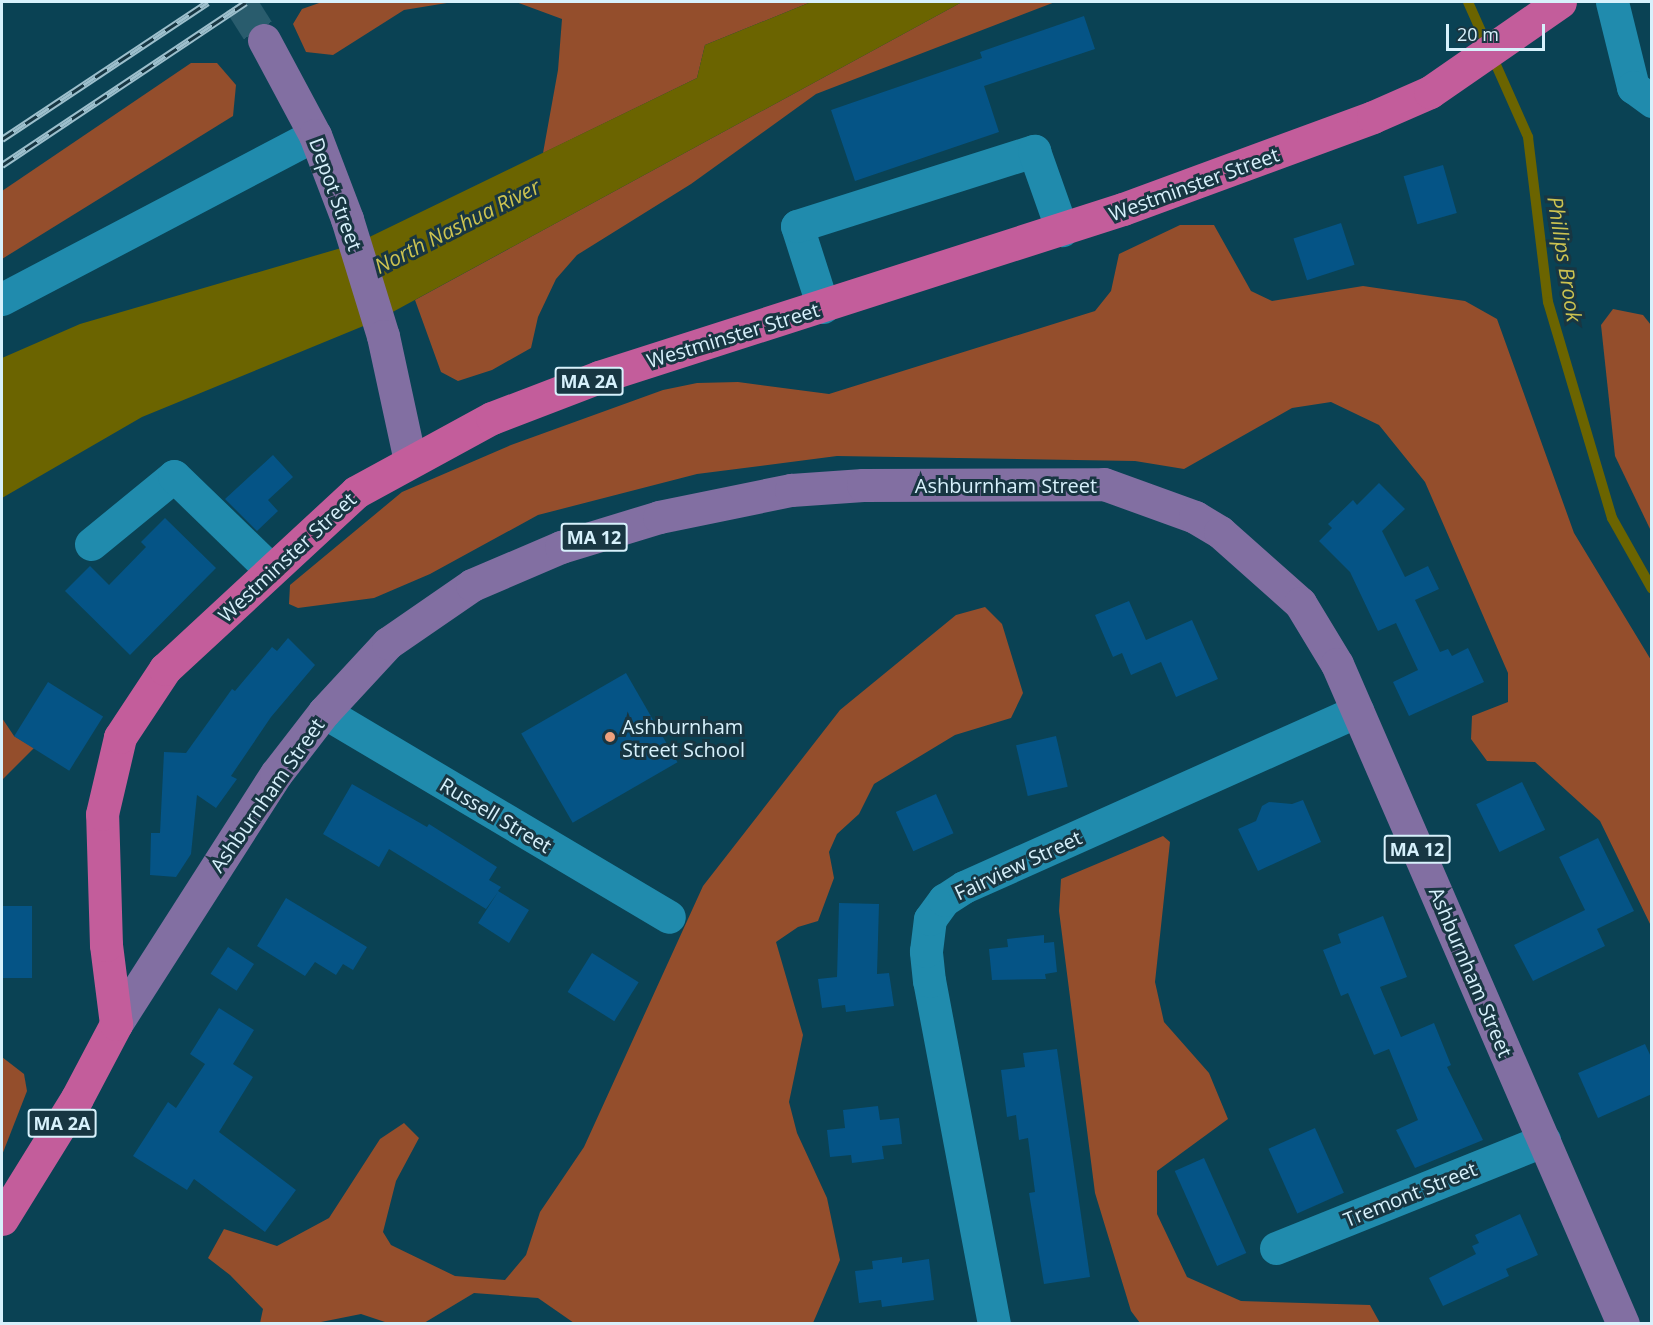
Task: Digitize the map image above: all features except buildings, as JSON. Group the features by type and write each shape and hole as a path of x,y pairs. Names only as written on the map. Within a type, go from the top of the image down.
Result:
{"highway":[{"name":"Westminster Street","path":"116,1024 106,945 102,814 120,737 165,669 356,492 492,418 599,376 1062,230 1315,141 1430,92 1551,9"},
{"name":"MA 2A","path":"2,1219 77,1098 116,1024"}],"main road":[{"name":"Depot Street","path":"264,40 315,135 347,219 382,333 410,461"},
{"name":"Ashburnham Street","path":"116,1024 276,774 324,712 388,644 449,600 561,546 659,518 791,490 863,485 1047,484 1114,487 1195,517 1228,538 1300,603 1337,664 1623,1323"}],"street":[{"path":"1612,2 1633,87 1652,100"},
{"path":"2,299 315,135"},
{"path":"823,307 797,226 1034,151 1062,230"},
{"path":"91,544 174,476 271,570"},
{"name":"Fairview Street","path":"994,1323 929,981 926,951 930,919 945,900 964,887 1358,711"},
{"name":"Russell Street","path":"324,712 669,917"},
{"name":"Tremont Street","path":"1276,1248 1544,1140"}],"shaded area":[{"path":"322,2 453,2 404,10 333,55 306,52 293,24 302,9"},
{"path":"516,2 811,2 705,45 697,78 543,153 558,70 562,19"},
{"path":"962,2 1055,2 816,94 691,184 577,255 556,279 538,317 531,348 492,370 458,381 441,372 415,300"},
{"path":"191,63 217,63 236,85 233,116 2,259 2,191"},
{"path":"1180,225 1214,225 1251,291 1272,301 1363,286 1465,301 1497,319 1574,533 1651,660 1651,926 1600,821 1535,762 1487,761 1471,739 1472,716 1508,702 1508,673 1425,482 1379,425 1331,402 1292,408 1184,469 1135,461 837,456 697,474 538,515 430,574 374,598 298,608 289,604 290,585 402,492 511,445 663,390 697,383 738,382 829,394 1095,311 1111,291 1119,254"},
{"path":"1613,309 1643,315 1651,325 1651,531 1615,456 1601,325"},
{"path":"985,607 1002,624 1023,693 1011,718 955,735 874,784 859,814 837,834 829,852 834,878 818,921 798,927 776,942 803,1035 789,1102 797,1133 827,1198 840,1260 813,1323 574,1323 538,1298 474,1293 424,1323 388,1323 361,1314 316,1323 260,1323 263,1309 230,1275 208,1258 224,1229 277,1246 329,1218 380,1139 404,1123 419,1138 396,1181 383,1232 391,1245 455,1276 505,1280 526,1255 540,1212 584,1147 703,886 840,710 956,615"},
{"path":"2,718 14,736 34,748 2,780"},
{"path":"1163,836 1170,842 1155,982 1164,1022 1209,1073 1228,1119 1157,1171 1157,1214 1187,1277 1241,1301 1370,1305 1380,1323 1140,1323 1131,1311 1095,1193 1059,911 1061,879"},
{"path":"2,1057 24,1074 27,1091 2,1155"}],"water":[{"name":"North Nashua River","path":"811,2 962,2 378,320 142,417 2,498 2,358 80,324 355,244 697,78 705,45"}],"waterway":[{"name":"Phillips Brook","path":"1468,2 1528,137 1548,302 1612,518 1652,589"}],"tunnel":[{"path":"240,2 264,40"}],"railway":[{"path":"2,139 208,2"},
{"path":"2,165 246,2"}],"place":[{"name":"Ashburnham Street School","path":"610,737"}]}
